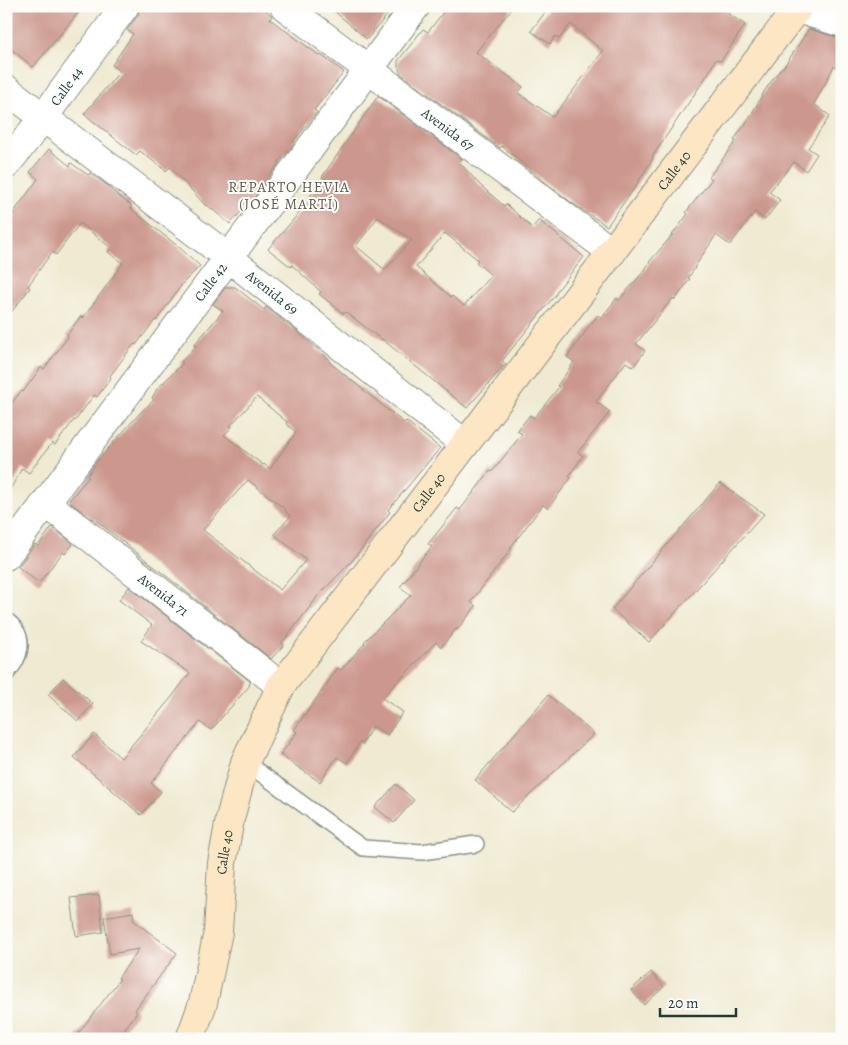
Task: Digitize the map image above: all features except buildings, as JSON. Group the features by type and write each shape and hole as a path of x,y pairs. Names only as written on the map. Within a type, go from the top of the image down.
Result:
{"main road":[{"name":"Calle 40","path":"190,1039 203,1003 218,932 222,864 230,819 245,762 281,686 612,252 794,7"}],"street":[{"name":"Calle 44","path":"6,165 125,6"},
{"name":"Avenida 67","path":"284,6 612,252"},
{"name":"Calle 42","path":"6,556 416,6"},
{"path":"794,7 842,23"},
{"name":"Avenida 69","path":"6,90 229,258 465,444"},
{"name":"Avenida 71","path":"46,503 281,686"}],"lane":[{"path":"6,620 13,625 21,641 16,661 6,674"},
{"path":"245,762 363,848 422,852 476,844"}],"district":[{"name":"REPARTO HEVIA (JOSÉ MARTÍ)","path":"289,196"}]}
